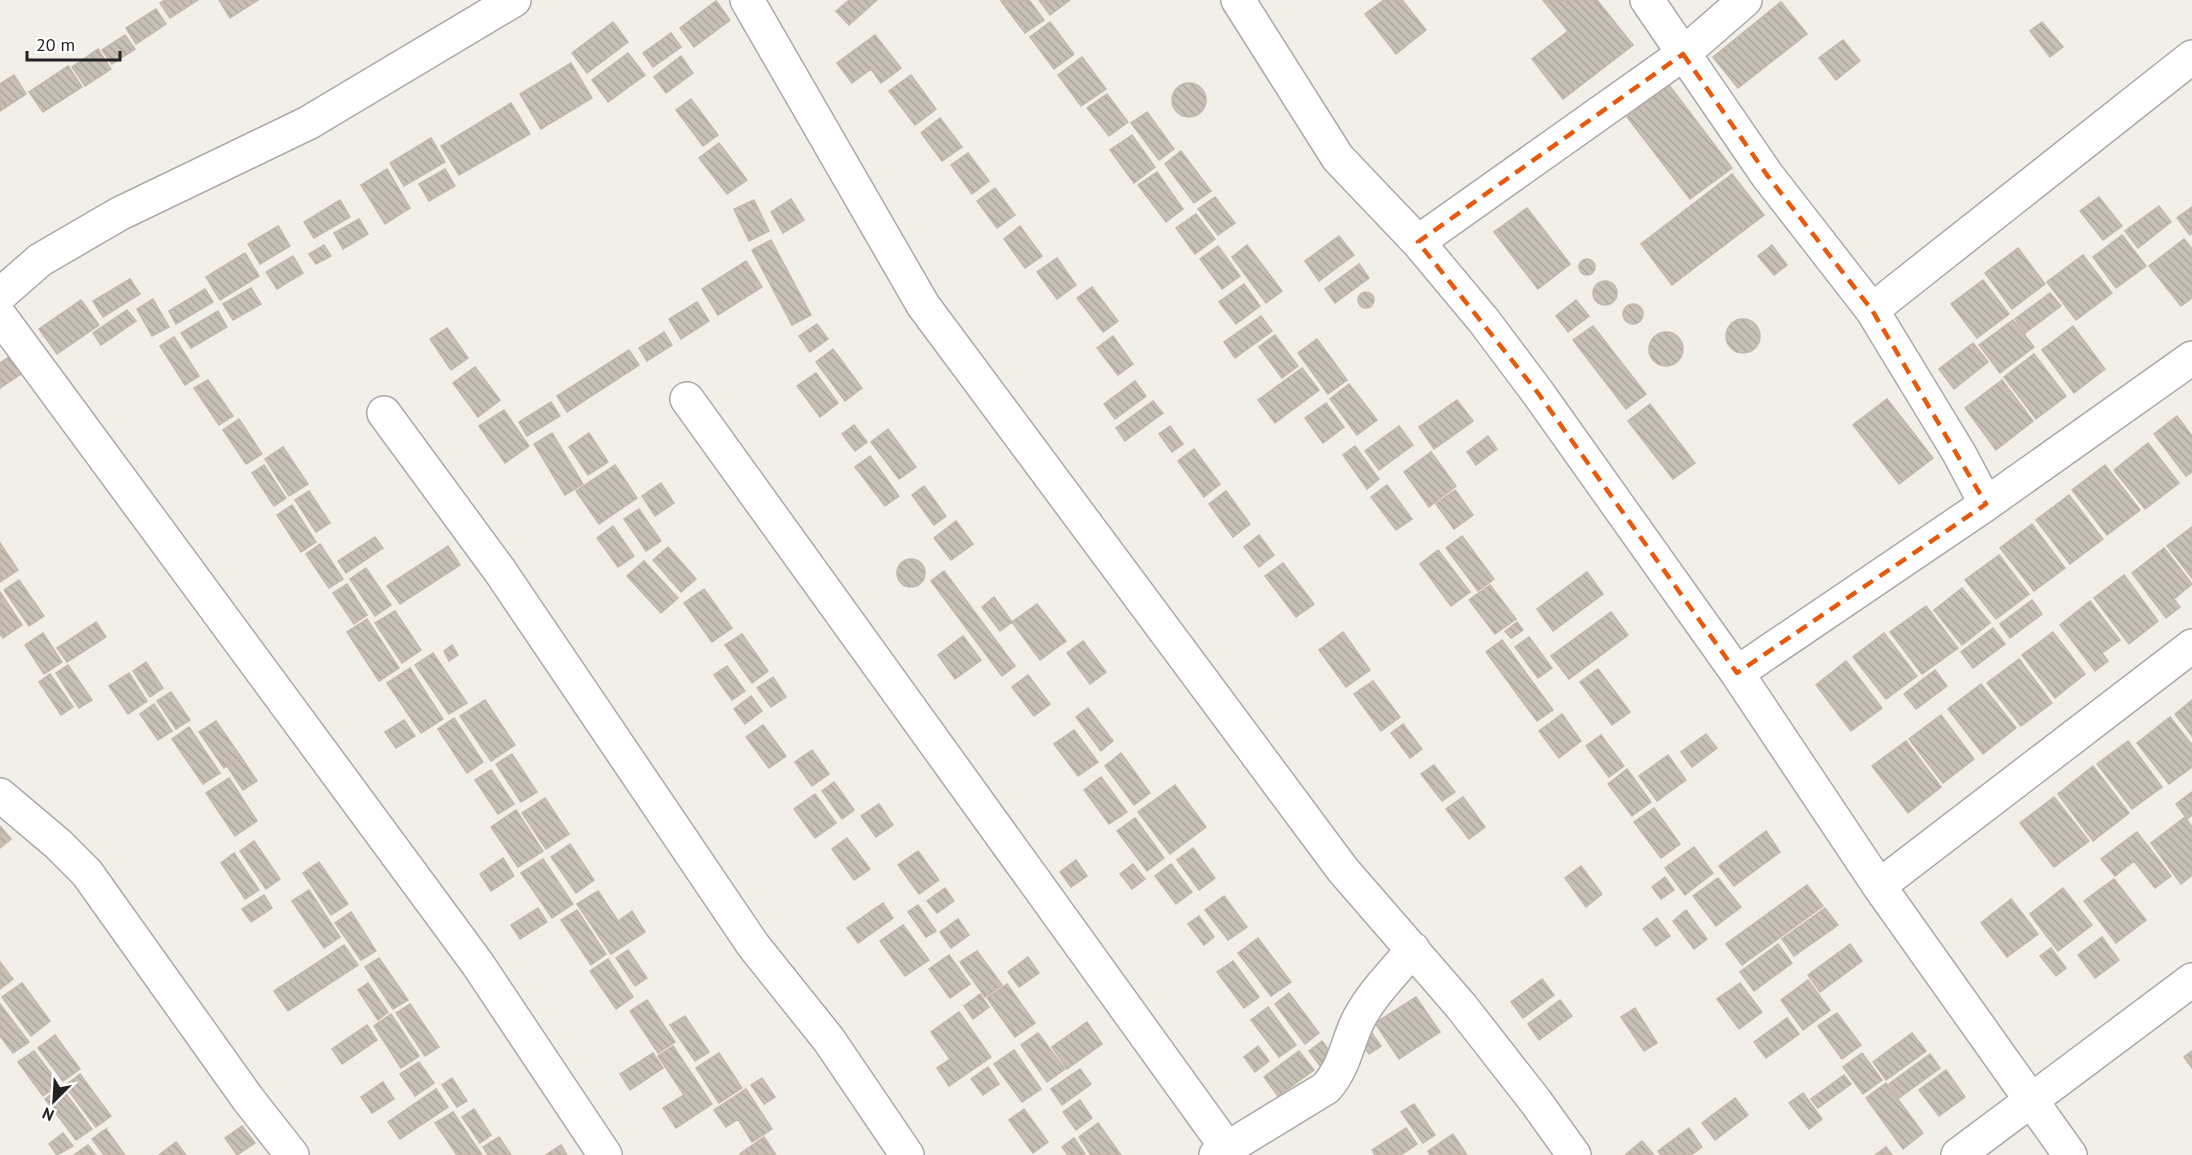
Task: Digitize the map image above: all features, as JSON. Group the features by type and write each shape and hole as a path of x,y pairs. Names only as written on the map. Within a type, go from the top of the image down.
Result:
{"street":[{"path":"0,295 40,260 119,214 308,123 514,0"},
{"path":"747,0 923,305 1343,870 1413,950 1516,1075 1574,1155"},
{"path":"1238,0 1338,158 1418,242 1484,321 1538,393 1737,673 1880,886 2070,1155"},
{"path":"1647,0 1767,175 1872,310 1959,453 1986,504"},
{"path":"1418,242 1683,54 1745,0"},
{"path":"1872,310 2192,57"},
{"path":"0,316 477,963 605,1155"},
{"path":"1737,673 1986,504 2187,374"},
{"path":"687,399 1222,1151 1326,1088 1337,1075 1356,1025 1369,1004 1413,950"},
{"path":"384,413 500,571 753,945 829,1040 907,1155"},
{"path":"1880,886 2192,646"},
{"path":"0,795 58,844 87,873 248,1099 292,1155"},
{"path":"1958,1155 2192,980"}],"highlighted area":[{"path":"1683,54 1767,175 1872,310 1986,504 1737,673 1538,393 1418,242"}],"building":[{"path":"165,0 198,0 170,18 160,3"},
{"path":"219,0 258,0 230,18"},
{"path":"849,0 877,0 849,25 836,11"},
{"path":"1029,0 1044,20 1025,33 1001,1"},
{"path":"1039,0 1070,0 1050,15"},
{"path":"1384,0 1402,0 1426,30 1396,54 1365,14"},
{"path":"1543,0 1597,0 1633,45 1563,99 1532,59 1568,31"},
{"path":"716,1 730,20 694,47 680,28"},
{"path":"1781,2 1807,34 1738,88 1713,57"},
{"path":"156,9 166,24 136,44 126,28"},
{"path":"613,22 628,42 587,73 572,53"},
{"path":"1050,22 1074,54 1054,69 1030,37"},
{"path":"2042,22 2063,47 2050,57 2030,31"},
{"path":"671,33 681,47 653,67 643,53"},
{"path":"125,35 135,49 112,64 102,50"},
{"path":"875,35 901,68 881,83 871,69 852,83 837,63"},
{"path":"1843,40 1860,61 1836,80 1819,58"},
{"path":"98,49 111,69 85,86 72,67"},
{"path":"628,53 645,75 608,102 592,80"},
{"path":"681,56 693,73 666,93 654,77"},
{"path":"1082,57 1106,89 1081,106 1058,75"},
{"path":"571,63 592,98 541,129 520,94"},
{"path":"68,66 82,87 43,112 29,92"},
{"path":"14,75 26,94 0,111 0,84"},
{"path":"911,75 936,109 915,125 889,91"},
{"path":"1189,83 1201,88 1206,100 1201,112 1189,117 1177,112 1172,100 1177,88"},
{"path":"1669,85 1732,168 1690,199 1627,117"},
{"path":"1107,94 1128,122 1109,136 1087,108"},
{"path":"691,99 718,135 703,146 676,110"},
{"path":"511,103 530,134 459,175 441,146"},
{"path":"1147,112 1174,149 1159,160 1131,123"},
{"path":"940,118 962,147 942,161 921,133"},
{"path":"1132,135 1155,167 1134,183 1110,150"},
{"path":"431,138 445,162 404,186 390,163"},
{"path":"719,143 747,180 727,194 699,158"},
{"path":"1181,151 1211,191 1194,203 1165,164"},
{"path":"968,153 989,181 972,194 951,165"},
{"path":"387,169 410,208 385,224 361,185"},
{"path":"445,169 455,186 429,201 419,184"},
{"path":"1157,172 1183,209 1166,222 1138,185"},
{"path":"1732,174 1764,215 1672,285 1641,244"},
{"path":"995,188 1015,215 997,228 977,201"},
{"path":"1215,197 1235,223 1218,235 1198,209"},
{"path":"2099,197 2122,226 2103,240 2080,211"},
{"path":"791,199 804,220 783,233 771,212"},
{"path":"340,200 350,217 314,238 304,222"},
{"path":"754,200 769,231 749,241 734,209"},
{"path":"2159,206 2171,222 2138,248 2125,231"},
{"path":"2192,207 2192,233 2190,235 2177,218"},
{"path":"1527,208 1570,264 1538,289 1494,232"},
{"path":"1196,214 1215,239 1195,254 1176,228"},
{"path":"359,219 368,234 343,249 334,233"},
{"path":"278,226 290,246 260,264 248,244"},
{"path":"1020,226 1042,256 1025,268 1004,239"},
{"path":"2122,235 2146,266 2116,288 2093,257"},
{"path":"1339,236 1354,255 1319,281 1305,261"},
{"path":"2184,239 2192,249 2192,298 2181,306 2149,266"},
{"path":"771,240 811,315 792,325 752,250"},
{"path":"324,245 331,256 316,264 309,254"},
{"path":"1247,245 1282,291 1266,303 1232,257"},
{"path":"1772,245 1787,265 1774,275 1758,256"},
{"path":"1218,246 1240,276 1222,289 1200,259"},
{"path":"2018,248 2045,284 2012,309 1985,273"},
{"path":"245,253 259,276 220,300 206,277"},
{"path":"2083,255 2112,293 2076,320 2047,282"},
{"path":"293,256 303,273 277,289 266,272"},
{"path":"1057,258 1076,285 1057,299 1037,272"},
{"path":"1587,259 1595,267 1587,275 1579,267"},
{"path":"746,261 762,287 718,315 702,289"},
{"path":"1359,264 1369,278 1335,303 1325,289"},
{"path":"130,279 140,294 103,317 93,301"},
{"path":"1983,280 2009,314 1977,338 1951,304"},
{"path":"1605,281 1610,282 1616,288 1616,298 1610,304 1605,305 1600,304 1594,298 1593,293 1594,288 1600,282"},
{"path":"1244,284 1260,306 1236,324 1219,302"},
{"path":"1092,287 1118,321 1103,332 1077,298"},
{"path":"251,288 261,304 233,320 223,304"},
{"path":"205,289 213,302 176,324 169,311"},
{"path":"1366,292 1374,300 1366,308 1358,300"},
{"path":"2050,293 2061,306 2025,333 2015,319"},
{"path":"153,299 169,327 152,336 137,309"},
{"path":"81,300 99,325 57,354 39,329"},
{"path":"1576,300 1589,316 1568,332 1556,316"},
{"path":"697,302 709,321 681,339 669,319"},
{"path":"1629,304 1637,304 1643,310 1643,318 1637,324 1629,324 1623,318 1623,310"},
{"path":"127,310 136,321 101,345 93,333"},
{"path":"218,311 227,327 191,348 181,333"},
{"path":"1261,316 1272,331 1235,358 1224,342"},
{"path":"1743,319 1755,324 1760,336 1755,348 1743,353 1731,348 1726,336 1731,324"},
{"path":"2013,320 2034,347 2000,373 1979,345"},
{"path":"817,324 828,339 810,352 799,336"},
{"path":"1593,326 1646,394 1626,409 1573,340"},
{"path":"2073,326 2105,369 2074,393 2042,350"},
{"path":"447,328 468,358 451,370 430,339"},
{"path":"664,332 672,345 647,361 639,348"},
{"path":"1666,332 1678,337 1683,349 1678,361 1666,366 1654,361 1649,349 1654,337"},
{"path":"1275,335 1298,366 1282,378 1259,347"},
{"path":"1113,336 1133,364 1118,375 1097,348"},
{"path":"174,337 199,376 185,385 160,346"},
{"path":"1317,339 1347,380 1328,394 1298,353"},
{"path":"1973,343 1988,362 1954,389 1939,369"},
{"path":"833,349 862,388 845,401 816,362"},
{"path":"629,350 639,365 567,412 557,396"},
{"path":"15,353 27,370 0,388 0,363"},
{"path":"2034,354 2066,396 2036,419 2004,377"},
{"path":"475,367 500,400 478,417 453,383"},
{"path":"1302,368 1319,390 1275,423 1258,400"},
{"path":"816,373 838,403 820,417 797,386"},
{"path":"208,380 233,416 219,425 194,388"},
{"path":"2002,380 2033,421 1996,450 1965,408"},
{"path":"1135,381 1146,396 1115,419 1104,404"},
{"path":"1349,384 1377,420 1357,435 1330,399"},
{"path":"1887,399 1933,458 1899,484 1853,425"},
{"path":"1457,400 1473,421 1434,449 1419,427"},
{"path":"1153,401 1163,413 1125,441 1116,428"},
{"path":"551,402 560,416 527,436 519,422"},
{"path":"1326,403 1344,427 1323,443 1305,418"},
{"path":"1650,404 1695,463 1673,479 1628,421"},
{"path":"504,410 529,446 505,463 479,426"},
{"path":"2177,416 2192,436 2192,472 2186,476 2154,434"},
{"path":"239,419 262,454 246,464 223,430"},
{"path":"854,425 867,442 855,451 842,434"},
{"path":"1170,426 1183,444 1172,452 1159,434"},
{"path":"1399,426 1413,445 1379,470 1365,451"},
{"path":"888,429 916,467 899,479 871,442"},
{"path":"552,433 583,484 565,495 534,444"},
{"path":"589,433 608,462 588,475 569,447"},
{"path":"1488,436 1497,449 1476,465 1467,452"},
{"path":"2148,443 2179,483 2145,509 2114,470"},
{"path":"1355,446 1379,479 1367,489 1343,455"},
{"path":"283,447 308,484 289,496 265,459"},
{"path":"1194,449 1220,484 1204,497 1178,461"},
{"path":"1431,452 1456,486 1429,507 1404,472"},
{"path":"870,456 899,496 885,506 855,467"},
{"path":"264,465 286,498 274,506 252,473"},
{"path":"615,465 637,498 599,524 576,491"},
{"path":"2105,465 2140,510 2107,535 2072,490"},
{"path":"661,483 674,503 655,516 642,496"},
{"path":"1387,485 1412,519 1396,530 1371,497"},
{"path":"924,486 946,516 934,525 912,495"},
{"path":"1455,490 1473,515 1454,529 1436,504"},
{"path":"309,491 330,523 316,532 295,500"},
{"path":"1226,491 1250,524 1233,537 1209,504"},
{"path":"2069,495 2103,539 2070,564 2036,520"},
{"path":"292,505 316,542 301,552 277,515"},
{"path":"639,509 661,541 646,551 624,519"},
{"path":"956,521 973,544 951,560 934,538"},
{"path":"2032,524 2065,568 2034,591 2000,548"},
{"path":"613,526 634,556 618,567 597,538"},
{"path":"2192,527 2192,578 2167,546"},
{"path":"1259,535 1274,555 1259,567 1244,547"},
{"path":"1462,536 1494,579 1478,591 1446,548"},
{"path":"375,537 383,548 346,573 338,561"},
{"path":"0,543 18,570 0,582"},
{"path":"320,544 343,579 329,588 306,554"},
{"path":"448,546 460,565 400,604 387,586"},
{"path":"668,547 696,579 681,592 653,560"},
{"path":"2164,548 2192,584 2174,599 2180,607 2166,618 2132,573"},
{"path":"1438,550 1470,592 1451,606 1420,564"},
{"path":"1999,555 2029,594 1996,619 1965,580"},
{"path":"911,559 921,563 925,573 921,583 911,587 901,583 897,573 901,563"},
{"path":"644,561 678,598 661,613 627,576"},
{"path":"1283,563 1314,604 1296,617 1265,576"},
{"path":"366,568 391,605 375,616 350,579"},
{"path":"944,571 1015,666 1002,676 931,581"},
{"path":"1587,572 1603,594 1553,631 1537,609"},
{"path":"2124,575 2158,621 2129,644 2094,598"},
{"path":"19,580 44,616 29,626 4,590"},
{"path":"347,584 367,615 354,624 333,593"},
{"path":"1490,585 1516,619 1495,634 1469,600"},
{"path":"1962,588 1990,623 1962,645 1934,610"},
{"path":"704,589 732,628 712,642 684,603"},
{"path":"0,592 22,625 3,638 0,634"},
{"path":"994,597 1012,622 1000,631 982,607"},
{"path":"2032,600 2042,614 2010,638 2000,624"},
{"path":"2090,601 2120,640 2102,653 2108,661 2095,671 2060,625"},
{"path":"1037,604 1066,641 1040,660 1012,622"},
{"path":"1926,606 1958,648 1922,674 1890,632"},
{"path":"395,611 421,650 402,663 375,623"},
{"path":"1611,612 1628,635 1569,679 1551,656"},
{"path":"367,619 399,668 379,681 347,632"},
{"path":"96,622 106,637 67,662 57,648"},
{"path":"1517,622 1523,630 1511,638 1505,631"},
{"path":"1993,628 2005,644 1973,668 1961,652"},
{"path":"1343,632 1370,670 1346,687 1319,650"},
{"path":"2053,632 2085,674 2055,698 2022,655"},
{"path":"43,633 62,662 44,674 25,645"},
{"path":"1884,633 1917,676 1886,699 1853,657"},
{"path":"742,634 768,671 752,683 725,645"},
{"path":"963,636 981,660 955,679 938,655"},
{"path":"1529,637 1552,668 1538,678 1515,647"},
{"path":"1502,640 1553,710 1537,721 1486,652"},
{"path":"1083,641 1106,672 1090,684 1067,653"},
{"path":"452,645 458,655 449,661 444,651"},
{"path":"433,653 467,703 449,714 415,665"},
{"path":"2019,659 2052,703 2021,726 1987,683"},
{"path":"1846,661 1882,708 1851,731 1816,685"},
{"path":"146,662 163,688 150,697 133,671"},
{"path":"68,665 92,700 79,708 56,673"},
{"path":"727,666 745,691 732,700 714,675"},
{"path":"410,668 443,719 421,733 387,683"},
{"path":"1598,669 1630,712 1612,725 1580,682"},
{"path":"1935,670 1947,686 1916,709 1904,694"},
{"path":"129,673 147,701 128,714 109,686"},
{"path":"50,674 73,707 61,715 39,682"},
{"path":"1028,675 1050,704 1034,716 1012,687"},
{"path":"773,677 786,697 771,707 757,688"},
{"path":"1373,681 1400,717 1381,731 1354,694"},
{"path":"1981,684 2016,728 1983,754 1948,709"},
{"path":"171,692 190,720 176,729 157,701"},
{"path":"751,696 762,711 745,724 734,709"},
{"path":"485,700 515,745 491,761 460,716"},
{"path":"2192,700 2192,736 2175,714"},
{"path":"154,704 172,731 158,740 140,714"},
{"path":"1088,708 1113,741 1101,751 1076,717"},
{"path":"1562,714 1581,741 1559,758 1539,731"},
{"path":"1941,715 1974,759 1943,783 1909,739"},
{"path":"2170,717 2192,745 2192,767 2169,784 2137,743"},
{"path":"454,718 483,762 467,773 438,729"},
{"path":"404,720 415,736 396,748 385,732"},
{"path":"216,721 241,757 224,768 199,732"},
{"path":"1403,724 1422,749 1410,758 1391,733"},
{"path":"763,725 786,756 769,768 746,737"},
{"path":"189,727 220,773 203,784 172,739"},
{"path":"1074,730 1098,762 1078,776 1054,744"},
{"path":"1706,734 1717,748 1692,767 1681,752"},
{"path":"1601,735 1624,766 1609,777 1586,746"},
{"path":"1906,741 1941,787 1908,813 1872,766"},
{"path":"2128,741 2162,787 2132,809 2097,764"},
{"path":"812,750 829,774 812,786 795,762"},
{"path":"1121,753 1150,793 1134,805 1105,766"},
{"path":"512,754 537,792 521,802 496,764"},
{"path":"1668,755 1686,780 1657,801 1639,776"},
{"path":"241,757 257,781 243,790 227,766"},
{"path":"1434,765 1455,792 1442,801 1421,774"},
{"path":"2093,766 2129,813 2093,841 2058,794"},
{"path":"1627,769 1651,802 1632,816 1608,784"},
{"path":"491,770 514,804 498,814 475,780"},
{"path":"1101,777 1127,812 1109,824 1084,790"},
{"path":"229,778 257,821 235,836 206,793"},
{"path":"834,782 854,810 842,819 822,791"},
{"path":"1175,785 1206,827 1170,854 1138,812"},
{"path":"2192,792 2192,815 2187,819 2176,804"},
{"path":"815,794 836,823 815,838 794,809"},
{"path":"1463,797 1485,827 1469,839 1446,809"},
{"path":"2054,797 2089,841 2054,867 2020,823"},
{"path":"545,798 569,834 546,849 522,813"},
{"path":"879,804 893,825 876,837 861,816"},
{"path":"1654,808 1680,844 1661,858 1634,822"},
{"path":"516,810 543,851 518,867 491,827"},
{"path":"2185,817 2192,827 2192,875 2181,884 2151,843"},
{"path":"1135,818 1164,858 1147,871 1117,831"},
{"path":"0,826 11,839 0,848"},
{"path":"1766,831 1780,852 1734,886 1719,866"},
{"path":"2137,832 2171,876 2155,888 2134,861 2115,876 2101,859"},
{"path":"847,838 870,869 854,880 832,849"},
{"path":"254,841 280,879 266,889 240,851"},
{"path":"570,844 594,880 576,893 551,857"},
{"path":"1694,847 1713,873 1685,895 1665,868"},
{"path":"1193,848 1215,878 1199,890 1177,860"},
{"path":"918,851 939,880 919,894 898,865"},
{"path":"234,853 259,890 245,899 221,863"},
{"path":"503,858 514,876 491,891 480,874"},
{"path":"543,859 573,904 552,918 521,873"},
{"path":"1076,860 1087,876 1071,887 1060,872"},
{"path":"319,862 348,904 331,915 303,873"},
{"path":"1133,864 1145,879 1132,889 1120,874"},
{"path":"1171,864 1192,892 1176,904 1155,876"},
{"path":"1581,866 1602,894 1586,907 1565,878"},
{"path":"1665,877 1674,890 1661,899 1652,887"},
{"path":"1718,878 1741,907 1716,926 1693,896"},
{"path":"2114,879 2146,920 2116,943 2084,901"},
{"path":"1807,885 1823,906 1742,965 1726,944"},
{"path":"945,888 954,901 937,913 927,901"},
{"path":"2063,888 2092,925 2058,951 2030,914"},
{"path":"309,890 340,937 324,948 292,901"},
{"path":"598,891 618,921 632,911 645,932 611,954 577,904"},
{"path":"264,895 272,908 251,922 242,909"},
{"path":"1224,896 1247,927 1228,940 1205,910"},
{"path":"2011,899 2038,934 2007,957 1981,923"},
{"path":"883,903 893,918 858,943 847,928"},
{"path":"918,905 936,931 926,937 908,912"},
{"path":"538,908 547,922 520,939 511,925"},
{"path":"1825,908 1838,925 1794,956 1782,939"},
{"path":"577,910 606,954 591,965 561,920"},
{"path":"1686,910 1707,939 1694,949 1673,921"},
{"path":"351,912 376,951 361,960 335,923"},
{"path":"1199,916 1214,937 1204,945 1188,924"},
{"path":"1657,918 1670,936 1656,946 1643,929"},
{"path":"958,919 969,935 951,948 940,932"},
{"path":"903,925 929,960 905,976 880,941"},
{"path":"2102,937 2119,960 2095,978 2078,955"},
{"path":"1258,938 1291,982 1271,996 1238,953"},
{"path":"1778,944 1792,963 1754,991 1740,972"},
{"path":"1850,944 1862,961 1820,992 1808,975"},
{"path":"344,945 358,965 288,1011 274,991"},
{"path":"2051,948 2066,968 2056,976 2040,956"},
{"path":"628,950 647,978 635,986 616,958"},
{"path":"977,951 1002,985 985,997 960,962"},
{"path":"949,955 970,984 950,998 929,969"},
{"path":"1028,957 1039,973 1019,987 1008,972"},
{"path":"379,958 408,1000 393,1009 365,967"},
{"path":"608,959 633,997 616,1009 590,971"},
{"path":"1233,961 1259,997 1244,1008 1217,972"},
{"path":"0,962 13,979 0,989"},
{"path":"1542,979 1554,995 1523,1018 1511,1002"},
{"path":"1808,980 1830,1010 1803,1030 1781,1000"},
{"path":"22,983 50,1021 31,1036 2,997"},
{"path":"368,983 388,1012 378,1020 358,990"},
{"path":"1740,983 1762,1012 1739,1029 1717,999"},
{"path":"1007,984 1035,1023 1015,1037 987,998"},
{"path":"1289,993 1319,1033 1305,1044 1275,1004"},
{"path":"980,994 989,1007 973,1019 964,1006"},
{"path":"1416,997 1440,1032 1399,1059 1375,1023"},
{"path":"647,1000 675,1042 658,1053 630,1011"},
{"path":"1560,1000 1572,1016 1539,1040 1528,1024"},
{"path":"0,1004 29,1042 13,1053 0,1036"},
{"path":"410,1004 439,1047 425,1056 396,1013"},
{"path":"1268,1007 1296,1045 1279,1057 1251,1020"},
{"path":"1635,1008 1657,1043 1644,1051 1621,1017"},
{"path":"959,1012 991,1057 949,1086 937,1068 950,1059 931,1032"},
{"path":"1837,1013 1861,1045 1842,1059 1818,1026"},
{"path":"391,1014 419,1056 401,1068 374,1026"},
{"path":"685,1016 709,1052 695,1061 670,1025"},
{"path":"1787,1018 1799,1034 1766,1058 1754,1042"},
{"path":"1087,1022 1102,1044 1067,1069 1052,1047"},
{"path":"367,1025 377,1040 342,1064 332,1049"},
{"path":"1369,1029 1381,1046 1369,1054 1357,1037"},
{"path":"1038,1033 1065,1069 1047,1082 1021,1045"},
{"path":"1912,1033 1926,1051 1886,1080 1873,1062"},
{"path":"55,1035 80,1069 63,1081 38,1048"},
{"path":"1322,1041 1333,1056 1320,1066 1309,1051"},
{"path":"673,1046 712,1104 676,1128 663,1108 684,1095 658,1056"},
{"path":"1258,1046 1269,1061 1255,1072 1244,1057"},
{"path":"1014,1050 1041,1089 1022,1102 994,1064"},
{"path":"34,1051 59,1084 43,1096 18,1062"},
{"path":"1299,1051 1314,1070 1278,1096 1264,1077"},
{"path":"2192,1051 2192,1068 2184,1057"},
{"path":"653,1053 663,1068 630,1090 620,1074"},
{"path":"719,1053 742,1088 719,1103 696,1068"},
{"path":"1862,1053 1882,1080 1863,1094 1843,1067"},
{"path":"1930,1054 1940,1068 1899,1098 1889,1084"},
{"path":"419,1062 434,1083 415,1096 400,1074"},
{"path":"988,1067 999,1084 983,1095 971,1079"},
{"path":"1080,1069 1091,1084 1062,1105 1051,1089"},
{"path":"1946,1070 1965,1097 1939,1116 1919,1090"},
{"path":"80,1074 111,1116 96,1127 65,1086"},
{"path":"1844,1075 1851,1084 1818,1108 1811,1099"},
{"path":"452,1078 467,1101 457,1107 442,1085"},
{"path":"762,1078 775,1097 764,1104 751,1085"},
{"path":"383,1082 394,1099 372,1113 361,1097"},
{"path":"1886,1083 1923,1133 1903,1149 1866,1098"},
{"path":"61,1087 92,1129 76,1140 45,1099"},
{"path":"436,1089 448,1107 400,1139 388,1122"},
{"path":"746,1089 772,1129 752,1142 738,1119 726,1127 714,1110"},
{"path":"1803,1093 1822,1119 1809,1129 1789,1103"},
{"path":"1735,1098 1748,1115 1715,1140 1702,1123"},
{"path":"1080,1100 1092,1118 1076,1130 1063,1112"},
{"path":"1414,1104 1435,1135 1423,1143 1401,1112"},
{"path":"474,1109 491,1135 480,1143 462,1117"},
{"path":"1024,1109 1048,1142 1033,1153 1009,1120"},
{"path":"453,1112 482,1155 457,1155 435,1123"},
{"path":"1098,1123 1121,1155 1091,1155 1079,1137"},
{"path":"242,1126 255,1143 237,1155 225,1138"},
{"path":"1406,1128 1417,1144 1401,1155 1375,1155 1372,1150"},
{"path":"1689,1128 1702,1147 1691,1155 1661,1155 1658,1151"},
{"path":"106,1129 125,1155 104,1155 92,1139"},
{"path":"63,1133 73,1146 57,1155 49,1144"},
{"path":"1453,1134 1467,1155 1430,1155 1428,1151"},
{"path":"499,1137 511,1155 488,1155 483,1147"},
{"path":"764,1137 776,1155 740,1155 740,1154"},
{"path":"1074,1138 1085,1154 1068,1155 1062,1147"},
{"path":"1642,1141 1654,1155 1626,1155 1626,1154"},
{"path":"176,1142 186,1155 159,1155"},
{"path":"88,1145 96,1155 74,1155"},
{"path":"561,1145 567,1155 546,1155"},
{"path":"1886,1147 1892,1155 1875,1155"}]}
